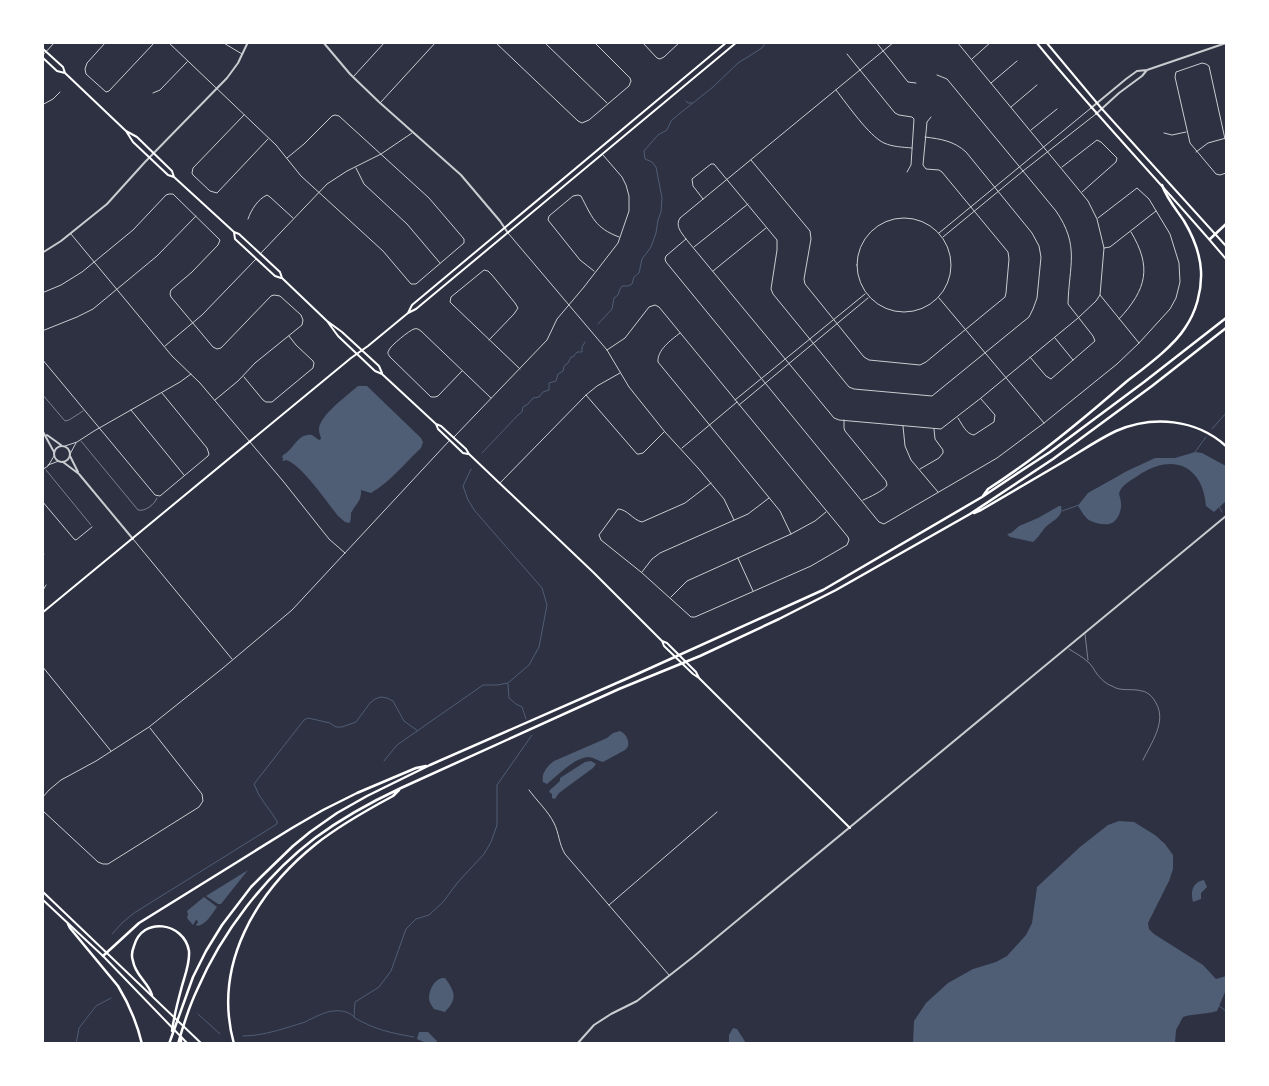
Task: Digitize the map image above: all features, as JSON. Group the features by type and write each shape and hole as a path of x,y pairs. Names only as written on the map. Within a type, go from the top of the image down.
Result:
{"highway":[{"path":"982,497 988,489 1038,454 1145,367 1176,340 1191,318 1198,299 1201,278 1197,248 1191,234 1166,195 1162,185"},
{"path":"1210,239 1226,224"},
{"path":"168,1044 193,977 222,925 262,876 310,832 337,813 430,765 823,590 982,497 1050,452 1226,318"},
{"path":"179,1044 196,990 215,954 258,893 282,867 315,838 376,800 401,788 603,697 700,656 779,619 844,585 970,514 1053,459 1152,386 1226,328"},
{"path":"970,514 981,510 1110,434 1130,426 1164,421 1192,425 1219,439 1226,446"},
{"path":"103,956 139,923 323,810 357,792 416,768 430,765"},
{"path":"234,1044 228,1008 231,972 241,940 271,888 316,844 339,827 394,796 401,788"},
{"path":"68,924 118,986 124,996 142,1044"},
{"path":"152,995 134,967 132,961 133,949 138,937 146,930 152,927 166,927 181,935 187,946 189,957 173,1018 171,1035"}],"main road":[{"path":"408,313 412,304 727,42"},
{"path":"1036,42 1096,114 1226,258"},
{"path":"1046,42 1102,109 1226,246"},
{"path":"42,613 357,354 408,313 416,309 735,43"},
{"path":"42,48 63,67 65,73"},
{"path":"42,56 58,71 65,73 126,131 137,137 172,171 174,177"},
{"path":"126,131 132,142 168,175 174,177 234,232 240,234 280,272 282,278"},
{"path":"234,232 235,239 275,276 282,278 327,321 362,350 379,366 382,374"},
{"path":"327,321 338,336 375,371 382,374 436,424 454,437 469,454 593,572 662,641 664,646 699,678 850,828"},
{"path":"436,424 438,429 463,453 469,454"},
{"path":"662,641 668,643 696,672 699,678"},
{"path":"42,891 202,1044"},
{"path":"42,900 103,956 188,1044"}],"street":[{"path":"42,56 55,42"},
{"path":"106,42 86,64 85,69 86,74 104,91 108,92 155,42"},
{"path":"168,42 269,138 301,176 383,251 411,284 416,284 463,246 464,239 433,202 340,117 332,116 287,158"},
{"path":"222,42 243,54"},
{"path":"42,253 52,248 107,204 232,72 248,42"},
{"path":"323,42 353,77 460,175 607,350 629,387 665,432 711,482 726,502 734,520"},
{"path":"380,103 436,42"},
{"path":"495,42 580,122 589,120 629,86 631,81 594,42"},
{"path":"544,42 608,104"},
{"path":"642,42 656,58 660,59 680,42"},
{"path":"876,42 908,82 916,83"},
{"path":"894,42 703,199 679,220 678,224 686,239 833,417 844,420 934,429 941,429 957,417 1078,318 1096,301 1100,295 1104,248 1097,219 1081,193 957,42"},
{"path":"971,59 991,42"},
{"path":"353,77 385,43"},
{"path":"939,233 1126,78 1137,71 1147,70 1226,43"},
{"path":"847,54 895,113 913,118 915,123 911,165 907,172"},
{"path":"154,93 160,90 188,61"},
{"path":"991,83 1017,62"},
{"path":"1196,152 1208,143 1226,139 1209,68 1204,63 1178,71 1175,75 1190,144 1196,152 1216,174 1226,173"},
{"path":"942,237 1022,171 1096,114 1147,70"},
{"path":"937,75 947,79 1056,211 1069,235 1072,253 1069,306 1096,342 1051,379 1046,376 1030,357"},
{"path":"1011,107 1037,85"},
{"path":"836,90 879,140 892,146 912,148"},
{"path":"42,105 60,92"},
{"path":"1030,131 1057,109"},
{"path":"244,115 193,168 193,175 212,193 217,193 269,138"},
{"path":"751,160 810,231 811,239 804,279 805,284 837,324 868,359 920,365 1005,297 1009,259 1008,252 942,172 926,169 924,166 927,122 931,116"},
{"path":"164,346 205,312 319,192 335,178 381,154 412,132"},
{"path":"1164,133 1172,135 1187,132"},
{"path":"703,199 693,186 692,181 694,177 712,164 727,179 778,242 772,292 851,388 928,397 936,394 1023,323 1031,314 1037,298 1041,257 1039,246 1034,236 961,148 946,140 925,138"},
{"path":"1061,168 1097,140 1117,158 1116,162 1081,193"},
{"path":"454,437 547,340 557,319 614,249 620,238 629,211 628,191 622,177 603,154"},
{"path":"356,166 366,187 407,224 441,264"},
{"path":"686,239 667,254 665,261 862,501 880,522 884,524 997,458 1044,423 1117,364 1139,343 1170,308 1176,298 1180,282 1179,263 1170,234 1143,192 1137,188 1097,219"},
{"path":"42,292 71,280 137,226 169,194 173,194 220,240 218,245 195,269 171,290 170,294 213,348 219,349 271,296 280,296 303,318 302,325 255,363 215,400"},
{"path":"248,219 251,210 263,196 267,195 294,219"},
{"path":"595,272 580,260 552,226 548,220 549,216 573,196 578,195 581,196 597,224 605,231 620,238"},
{"path":"694,248 748,204"},
{"path":"1104,248 1110,248 1156,210"},
{"path":"42,331 93,309 157,256 196,216"},
{"path":"904,218 926,223 942,237 949,252 951,268 947,285 939,297 924,308 904,313 886,309 869,298 860,282 857,261 860,247 872,231 885,222 904,218"},
{"path":"713,271 767,227"},
{"path":"1120,319 1133,304 1143,283 1143,257 1140,246 1131,232"},
{"path":"71,233 172,356 215,400 329,539 345,554"},
{"path":"490,340 518,308 490,272 484,270 450,300 452,305 520,369"},
{"path":"681,448 762,378 866,293"},
{"path":"1100,295 1139,343"},
{"path":"939,297 1044,423"},
{"path":"739,405 869,298"},
{"path":"607,350 624,338 649,307 659,307 848,537 847,545 811,566 695,617 690,616 641,572 599,538 599,534 616,510 622,509 636,520 642,522 685,503 711,482"},
{"path":"462,370 438,396 431,397 390,357 388,351 412,330 421,331 462,370 491,398"},
{"path":"680,333 668,343 658,356 658,362 780,512 791,534"},
{"path":"243,376 263,400 269,403 312,368 313,361 289,336"},
{"path":"1055,337 1074,361"},
{"path":"42,359 155,495 160,496 208,456 209,451 162,393"},
{"path":"500,483 586,395 621,373"},
{"path":"48,466 56,448 77,442 191,374"},
{"path":"586,395 637,454 643,453 665,432"},
{"path":"957,417 971,435 976,434 994,422 995,415 981,398"},
{"path":"131,410 185,475"},
{"path":"844,420 844,430 887,483 884,489 862,501"},
{"path":"903,426 905,446 911,460 939,493"},
{"path":"919,469 939,458 943,453 935,439 934,429"},
{"path":"44,432 69,450 79,474"},
{"path":"44,432 59,461 79,474 232,660"},
{"path":"42,798 61,780 96,761 150,727 292,610 450,440"},
{"path":"62,462 68,460 77,442"},
{"path":"43,468 59,461"},
{"path":"641,572 660,553 751,513 769,498"},
{"path":"42,501 74,539 76,540 92,527"},
{"path":"670,598 687,581 791,534 827,512"},
{"path":"577,1044 594,1025 637,1001 670,976 1226,516"},
{"path":"738,558 753,592"},
{"path":"42,592 46,585"},
{"path":"42,666 111,752"},
{"path":"42,810 98,862 108,864 199,807 203,801 202,794 150,727"},
{"path":"529,790 554,823 561,848 565,854 670,976"},
{"path":"609,905 718,812"}],"lane":[{"path":"42,394 65,420 69,420 84,410"},
{"path":"80,440 138,510 145,510 156,500 158,495"},
{"path":"43,468 92,527"},
{"path":"1085,633 1088,662"},
{"path":"1067,648 1088,662 1098,675 1113,688 1144,691 1151,696 1157,705 1159,713 1158,727 1143,760"}],"water":[{"path":"358,386 367,386 423,442 421,448 385,483 371,493 361,490 358,503 351,513 349,523 338,516 314,484 299,468 286,460 282,460 284,458 282,458 299,439 307,435 312,435 319,440 321,439 319,431 323,419"},
{"path":"1195,452 1202,453 1226,466 1226,501 1214,512 1206,506 1204,493 1193,473 1185,467 1176,464 1154,467 1125,484 1119,493 1120,512 1112,523 1101,524 1092,522 1078,506 1088,493 1155,458 1175,458"},
{"path":"1061,506 1061,510 1059,516 1033,542 1010,537 1007,534 1019,526"},
{"path":"620,731 628,740 625,750 603,762 590,757 583,758 566,768 547,784 543,782 545,770 554,761"},
{"path":"591,761 596,764 593,768 559,793 555,799 552,798 552,794 549,792 560,781 560,778 585,762"},
{"path":"1119,821 1134,822 1155,835 1173,855 1173,869 1148,923 1149,929 1203,965 1216,979 1226,976 1226,990 1217,1011 1183,1017 1176,1030 1175,1043 913,1043 914,1021 926,1003 948,983 973,969 996,962 1007,956 1026,935 1032,923 1037,887 1080,847 1108,825"},
{"path":"248,870 221,904 206,896"},
{"path":"1204,880 1207,887 1201,893 1201,899 1193,902 1193,888 1197,883"},
{"path":"204,897 217,907 203,924 197,926 196,920 193,925 187,918 187,911"},
{"path":"442,978 445,978 449,983 454,996 452,1003 445,1012 434,1009 429,998 432,986"},
{"path":"733,1028 737,1029 746,1043 729,1043 729,1035"},
{"path":"419,1032 428,1032 437,1043 426,1043 417,1039"}],"waterway":[{"path":"598,324 612,309 614,298 618,295 622,286 632,284 634,277 639,273 642,259 651,247 656,233 662,198 656,167 652,162 645,159 644,151 658,135 667,130 671,121 713,87 738,63 762,48 766,42"},
{"path":"686,101 692,103"},
{"path":"482,453 522,412 523,407 533,398 539,397 543,392 549,390 549,383 556,381 558,374 563,371 564,366 571,357 577,352 582,352 585,342"},
{"path":"1212,429 1226,413"},
{"path":"1195,452 1206,437"},
{"path":"384,761 397,745 483,685 508,683 529,665 539,647 547,605 542,588 475,511 468,500 463,486 471,469"},
{"path":"1062,511 1079,505"},
{"path":"1219,506 1222,512"},
{"path":"508,684 509,698 522,707 526,719"},
{"path":"112,934 134,913 277,824 254,784 304,720 308,718 330,723 336,727 342,727 356,722 370,703 381,697 393,701 404,721 418,731"},
{"path":"354,1017 355,1002 379,987 391,971 406,929 416,919 429,915 443,902 458,882 484,854 497,825 497,785 532,735"},
{"path":"76,1044 79,1028 96,1006 111,998"},
{"path":"1218,1005 1226,1011"},
{"path":"243,1036 274,1031 305,1022 327,1012 343,1011 377,1028 414,1037"},
{"path":"198,1014 220,1034"}]}
